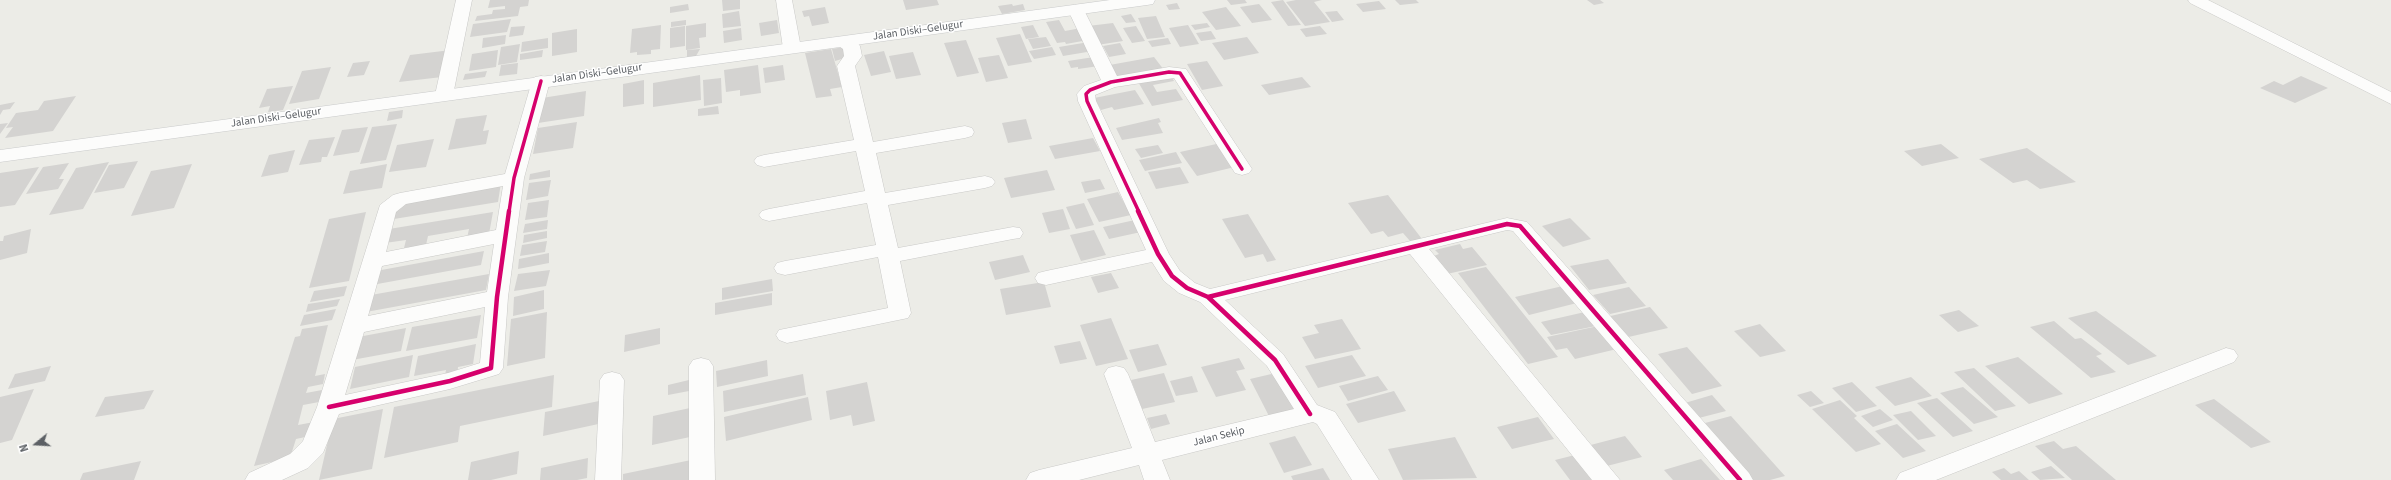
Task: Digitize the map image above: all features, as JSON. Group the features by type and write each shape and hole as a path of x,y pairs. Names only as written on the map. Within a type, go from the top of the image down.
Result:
{"main road":[{"name":"Jalan Diski–Gelugur","path":"0,156 541,81 1147,0"}],"street":[{"path":"444,95 464,0"},
{"path":"784,0 792,48"},
{"path":"2196,0 2391,99"},
{"path":"1076,10 1111,82"},
{"path":"787,335 900,313 846,66 853,56 851,46 841,42"},
{"path":"1242,169 1180,73 1169,72 1111,82 1090,90 1086,94 1087,100 1158,254 1179,283 1208,297 1275,360 1310,414 1320,414 1326,418 1366,480"},
{"path":"329,407 450,381 491,368 497,297 514,178 541,81"},
{"path":"764,161 965,132"},
{"path":"258,480 299,461 314,446 329,407 354,326 385,211 400,199 514,178"},
{"path":"769,215 985,182"},
{"path":"1208,297 1507,224 1520,226 1740,480"},
{"path":"785,268 1013,233"},
{"path":"373,260 505,235"},
{"path":"1415,246 1607,480"},
{"path":"1046,278 1158,254"},
{"path":"354,326 497,297"},
{"path":"1909,480 2226,356"},
{"path":"701,366 702,480"},
{"path":"1116,374 1146,455 1157,480"},
{"path":"608,480 612,380"},
{"name":"Jalan Sekip","path":"1039,480 1310,414"}],"building":[{"path":"490,0 529,0 528,6 520,7 518,16 475,21 477,16 492,14 493,10 505,9 505,6 488,8"},
{"path":"722,0 740,0 740,9 723,11"},
{"path":"903,0 937,0 939,5 906,10"},
{"path":"1227,0 1245,0 1247,3 1231,5"},
{"path":"1283,0 1301,25 1288,26 1271,2"},
{"path":"1296,0 1322,0 1314,2 1330,22 1305,26 1286,2"},
{"path":"1395,0 1416,0 1419,3 1400,5"},
{"path":"1587,0 1600,0 1604,3 1594,5"},
{"path":"1379,1 1386,9 1363,12 1356,4"},
{"path":"1177,3 1180,9 1169,10 1166,5"},
{"path":"688,4 689,10 670,13 670,7"},
{"path":"1012,4 1013,6 1023,4 1025,10 1002,14 998,6"},
{"path":"1259,4 1272,20 1252,23 1240,7"},
{"path":"825,7 829,23 812,26 809,16 804,17 802,11"},
{"path":"1226,7 1241,26 1216,30 1202,12"},
{"path":"739,11 741,26 723,28 722,14"},
{"path":"1337,11 1344,20 1332,22 1325,12"},
{"path":"1131,14 1136,22 1126,23 1121,16"},
{"path":"1156,16 1165,37 1147,39 1138,18"},
{"path":"511,19 507,32 470,37 473,24"},
{"path":"686,20 686,25 671,27 671,22"},
{"path":"777,20 779,33 761,36 759,23"},
{"path":"1059,20 1065,31 1081,28 1088,40 1066,44 1065,42 1057,43 1046,22"},
{"path":"706,23 706,37 699,38 700,48 686,50 686,26"},
{"path":"1113,23 1123,41 1097,45 1088,26"},
{"path":"1207,23 1210,27 1195,30 1191,25"},
{"path":"661,25 660,49 651,50 651,54 637,55 637,52 630,53 632,29"},
{"path":"1033,25 1039,37 1026,39 1021,27"},
{"path":"1188,25 1199,44 1180,47 1169,28"},
{"path":"525,26 523,35 509,37 511,27"},
{"path":"685,26 685,46 670,48 670,28"},
{"path":"1136,26 1145,41 1132,43 1123,28"},
{"path":"1320,26 1327,34 1306,37 1300,29"},
{"path":"741,28 742,40 724,43 723,31"},
{"path":"577,29 577,52 552,56 552,33"},
{"path":"1211,31 1216,39 1201,41 1196,33"},
{"path":"1020,34 1032,62 1008,66 996,38"},
{"path":"506,35 505,44 482,48 483,38"},
{"path":"1046,37 1051,46 1033,49 1028,39"},
{"path":"1247,37 1259,53 1224,60 1212,43"},
{"path":"548,38 548,48 521,52 522,42"},
{"path":"1168,38 1171,44 1152,47 1148,41"},
{"path":"966,40 979,73 957,77 944,43"},
{"path":"1089,42 1093,51 1063,56 1059,47"},
{"path":"1120,43 1126,54 1109,57 1103,46"},
{"path":"520,44 517,62 498,65 501,47"},
{"path":"850,46 852,56 835,61 832,49"},
{"path":"1052,47 1056,55 1034,59 1029,51"},
{"path":"700,49 696,56 687,57 687,50"},
{"path":"831,49 842,87 830,89 832,96 816,98 805,53"},
{"path":"451,50 442,77 399,82 410,55"},
{"path":"498,50 496,67 469,71 472,54"},
{"path":"543,50 542,57 520,60 520,54"},
{"path":"884,51 891,72 871,76 864,55"},
{"path":"913,52 921,75 896,79 889,56"},
{"path":"999,55 1008,78 986,82 978,58"},
{"path":"1094,57 1099,66 1078,69 1078,67 1071,68 1068,61"},
{"path":"1154,57 1164,70 1112,80 1104,66"},
{"path":"370,61 364,75 347,77 353,63"},
{"path":"1207,61 1223,86 1202,90 1187,64"},
{"path":"518,63 517,74 499,76 501,65"},
{"path":"758,65 761,93 740,96 740,90 726,92 724,70"},
{"path":"783,65 785,80 765,83 763,68"},
{"path":"331,67 319,99 289,104 302,71"},
{"path":"487,71 485,77 463,80 465,74"},
{"path":"1170,74 1174,81 1153,85 1157,92 1176,89 1183,100 1152,106 1137,80"},
{"path":"700,75 701,100 653,107 653,83"},
{"path":"2301,76 2328,88 2295,103 2260,88 2274,81 2283,85"},
{"path":"1302,77 1311,87 1269,95 1261,85"},
{"path":"721,78 722,103 704,106 703,80"},
{"path":"644,80 644,104 623,107 623,84"},
{"path":"293,86 283,110 268,112 270,106 259,108 267,89"},
{"path":"1135,90 1144,104 1114,110 1112,107 1101,110 1094,98"},
{"path":"586,91 584,116 538,123 542,98"},
{"path":"76,96 53,131 5,138 13,127 6,128 16,113 38,110 44,101"},
{"path":"15,102 10,109 3,110 0,115 0,105"},
{"path":"718,106 719,114 698,116 698,109"},
{"path":"403,110 402,118 387,121 389,112"},
{"path":"487,115 483,131 489,130 486,144 448,150 456,119"},
{"path":"1159,118 1161,122 1158,123 1163,133 1122,140 1116,128"},
{"path":"1026,119 1032,139 1008,143 1002,123"},
{"path":"577,122 573,148 533,154 538,128"},
{"path":"8,123 0,134 0,124"},
{"path":"397,124 386,160 360,164 372,127"},
{"path":"368,127 359,152 333,156 342,130"},
{"path":"335,137 327,157 322,157 321,162 299,165 309,140"},
{"path":"1093,138 1100,151 1055,159 1049,146"},
{"path":"434,139 426,167 389,172 397,145"},
{"path":"1221,143 1239,166 1197,176 1180,152"},
{"path":"1941,144 1959,158 1922,166 1904,151"},
{"path":"1158,145 1163,153 1141,158 1135,149"},
{"path":"2027,148 2076,182 2040,189 2027,180 2013,183 1979,159"},
{"path":"295,150 288,172 261,177 269,155"},
{"path":"1176,152 1182,163 1145,171 1139,160"},
{"path":"138,161 124,188 94,193 109,165"},
{"path":"109,162 83,209 49,215 76,168"},
{"path":"69,163 59,179 64,179 58,189 26,194 43,167"},
{"path":"192,164 174,208 131,216 151,171"},
{"path":"387,164 382,188 343,194 350,171"},
{"path":"39,167 15,205 0,207 0,173"},
{"path":"1180,167 1189,183 1156,189 1148,172"},
{"path":"550,170 550,177 529,180 530,174"},
{"path":"1047,170 1055,190 1011,198 1004,178"},
{"path":"1100,179 1105,189 1085,193 1081,182"},
{"path":"551,180 548,196 526,200 529,183"},
{"path":"501,183 498,202 394,219 399,200"},
{"path":"1118,192 1131,215 1099,222 1087,199"},
{"path":"1388,195 1422,239 1410,241 1403,233 1388,237 1383,231 1371,234 1348,203"},
{"path":"549,200 547,217 525,220 528,203"},
{"path":"1084,203 1094,225 1076,229 1066,207"},
{"path":"1063,209 1070,229 1049,233 1042,213"},
{"path":"366,212 349,281 309,288 329,219"},
{"path":"493,212 489,234 467,238 469,229 428,236 426,245 404,248 406,240 385,243 389,229"},
{"path":"1248,214 1276,260 1267,262 1263,254 1245,258 1222,219"},
{"path":"1570,218 1591,239 1563,247 1542,226"},
{"path":"548,220 547,229 523,233 525,224"},
{"path":"1135,220 1141,232 1109,239 1103,227"},
{"path":"31,229 27,253 0,260 0,241 3,241 4,236"},
{"path":"1094,230 1106,255 1081,261 1070,235"},
{"path":"547,231 547,238 523,243 524,235"},
{"path":"547,241 545,252 520,256 522,245"},
{"path":"1460,244 1463,249 1472,247 1487,265 1447,274 1434,256 1439,254 1435,250"},
{"path":"484,251 481,265 372,285 376,271"},
{"path":"549,253 549,263 518,269 519,259"},
{"path":"1023,255 1030,272 995,280 989,262"},
{"path":"1608,259 1627,283 1589,290 1570,266"},
{"path":"1486,267 1558,357 1528,364 1458,273"},
{"path":"550,270 546,286 514,291 518,274"},
{"path":"1111,273 1119,288 1098,293 1091,277"},
{"path":"489,274 486,290 366,312 371,295"},
{"path":"772,279 773,291 722,300 722,288"},
{"path":"1044,282 1051,307 1006,315 1000,289"},
{"path":"347,286 344,296 310,302 314,291"},
{"path":"1563,286 1577,303 1529,315 1515,297"},
{"path":"1629,287 1646,306 1610,314 1593,295"},
{"path":"544,290 544,309 513,316 514,297"},
{"path":"772,293 772,305 715,315 715,303"},
{"path":"340,299 337,306 306,312 308,304"},
{"path":"1650,307 1668,328 1624,338 1606,317"},
{"path":"336,309 332,320 300,326 304,315"},
{"path":"1959,310 1979,326 1958,332 1939,315"},
{"path":"2096,311 2157,356 2128,365 2068,318"},
{"path":"547,312 545,358 507,366 511,319"},
{"path":"1585,312 1596,326 1551,335 1541,322"},
{"path":"481,315 477,338 406,351 412,327"},
{"path":"1111,318 1128,359 1096,366 1080,325"},
{"path":"1342,319 1361,349 1315,359 1302,337 1319,333 1314,325"},
{"path":"2054,321 2075,339 2081,338 2102,354 2096,356 2116,372 2091,378 2030,327"},
{"path":"1760,324 1786,351 1760,357 1734,331"},
{"path":"328,325 315,376 325,374 323,384 308,387 306,393 322,390 319,402 303,405 298,425 314,422 310,436 296,439 290,458 254,466 295,337 300,336 302,329"},
{"path":"1598,326 1617,349 1575,359 1567,348 1556,350 1547,337"},
{"path":"406,328 401,351 352,360 358,337"},
{"path":"660,328 660,344 624,352 625,335"},
{"path":"1080,341 1087,359 1060,364 1054,346"},
{"path":"476,344 473,364 458,367 457,377 444,380 446,370 414,376 418,356"},
{"path":"1158,344 1167,365 1138,372 1129,350"},
{"path":"1687,347 1722,386 1692,394 1658,354"},
{"path":"413,355 409,377 350,389 355,367"},
{"path":"1352,355 1366,376 1318,388 1305,366"},
{"path":"2018,357 2063,394 2029,404 1985,366"},
{"path":"1239,358 1245,369 1236,371 1246,390 1216,397 1201,367"},
{"path":"767,360 768,376 717,387 716,371"},
{"path":"51,366 45,381 8,389 15,374"},
{"path":"1974,368 2016,406 1995,411 1954,372"},
{"path":"1280,372 1301,411 1270,418 1250,379"},
{"path":"1164,373 1175,402 1142,409 1131,380"},
{"path":"803,374 806,395 724,412 723,391"},
{"path":"554,375 552,407 460,426 458,442 384,458 394,407"},
{"path":"1192,376 1198,392 1176,396 1170,381"},
{"path":"1378,376 1388,390 1348,401 1339,386"},
{"path":"1911,377 1932,396 1895,406 1875,387"},
{"path":"689,380 689,391 668,395 668,385"},
{"path":"867,382 875,421 853,426 851,415 830,420 826,391"},
{"path":"1852,382 1877,406 1856,412 1832,388"},
{"path":"1963,387 1998,417 1974,424 1940,393"},
{"path":"34,389 12,440 0,443 0,397"},
{"path":"154,390 144,409 95,417 105,397"},
{"path":"1394,391 1406,411 1358,423 1346,404"},
{"path":"1811,391 1824,403 1810,407 1797,395"},
{"path":"1712,395 1726,411 1691,420 1678,405"},
{"path":"808,397 812,420 726,441 724,417"},
{"path":"1937,398 1973,431 1953,437 1917,403"},
{"path":"2214,399 2271,442 2251,448 2195,405"},
{"path":"604,400 603,423 543,436 545,412"},
{"path":"1840,400 1857,416 1854,418 1881,444 1856,452 1812,409"},
{"path":"690,408 690,437 652,445 653,416"},
{"path":"383,409 372,469 319,480 333,419"},
{"path":"1880,409 1893,420 1873,427 1861,416"},
{"path":"1911,411 1936,436 1918,440 1893,415"},
{"path":"1166,414 1170,424 1151,429 1147,418"},
{"path":"1731,416 1785,476 1770,480 1740,480 1694,426"},
{"path":"1538,417 1554,439 1512,449 1497,427"},
{"path":"1897,424 1926,451 1903,458 1875,431"},
{"path":"1295,436 1312,465 1284,473 1269,443"},
{"path":"1625,436 1642,457 1599,468 1583,447"},
{"path":"1455,437 1477,478 1403,480 1388,449"},
{"path":"2054,441 2063,449 2076,446 2116,480 2072,480 2035,446"},
{"path":"519,451 517,474 491,480 468,480 471,462"},
{"path":"1579,454 1599,480 1570,480 1555,460"},
{"path":"588,458 587,478 577,480 540,480 541,468"},
{"path":"696,459 696,480 623,480 623,474"},
{"path":"1701,459 1720,480 1673,480 1664,470"},
{"path":"141,461 134,480 80,480 83,473"},
{"path":"2051,466 2065,478 2040,480 2031,472"},
{"path":"1323,468 1330,480 1293,480 1291,476"},
{"path":"2004,468 2011,474 2019,471 2029,480 2001,480 1992,472"}],"cycle path":[{"path":"1242,169 1180,73 1169,72 1111,82 1090,90 1086,94 1087,101 1158,254 1172,276 1187,288 1208,297 1275,360 1310,414"},
{"path":"329,407 450,381 491,368 497,297 514,178 541,81"},
{"path":"1208,297 1507,224 1520,226 1740,480"}]}
